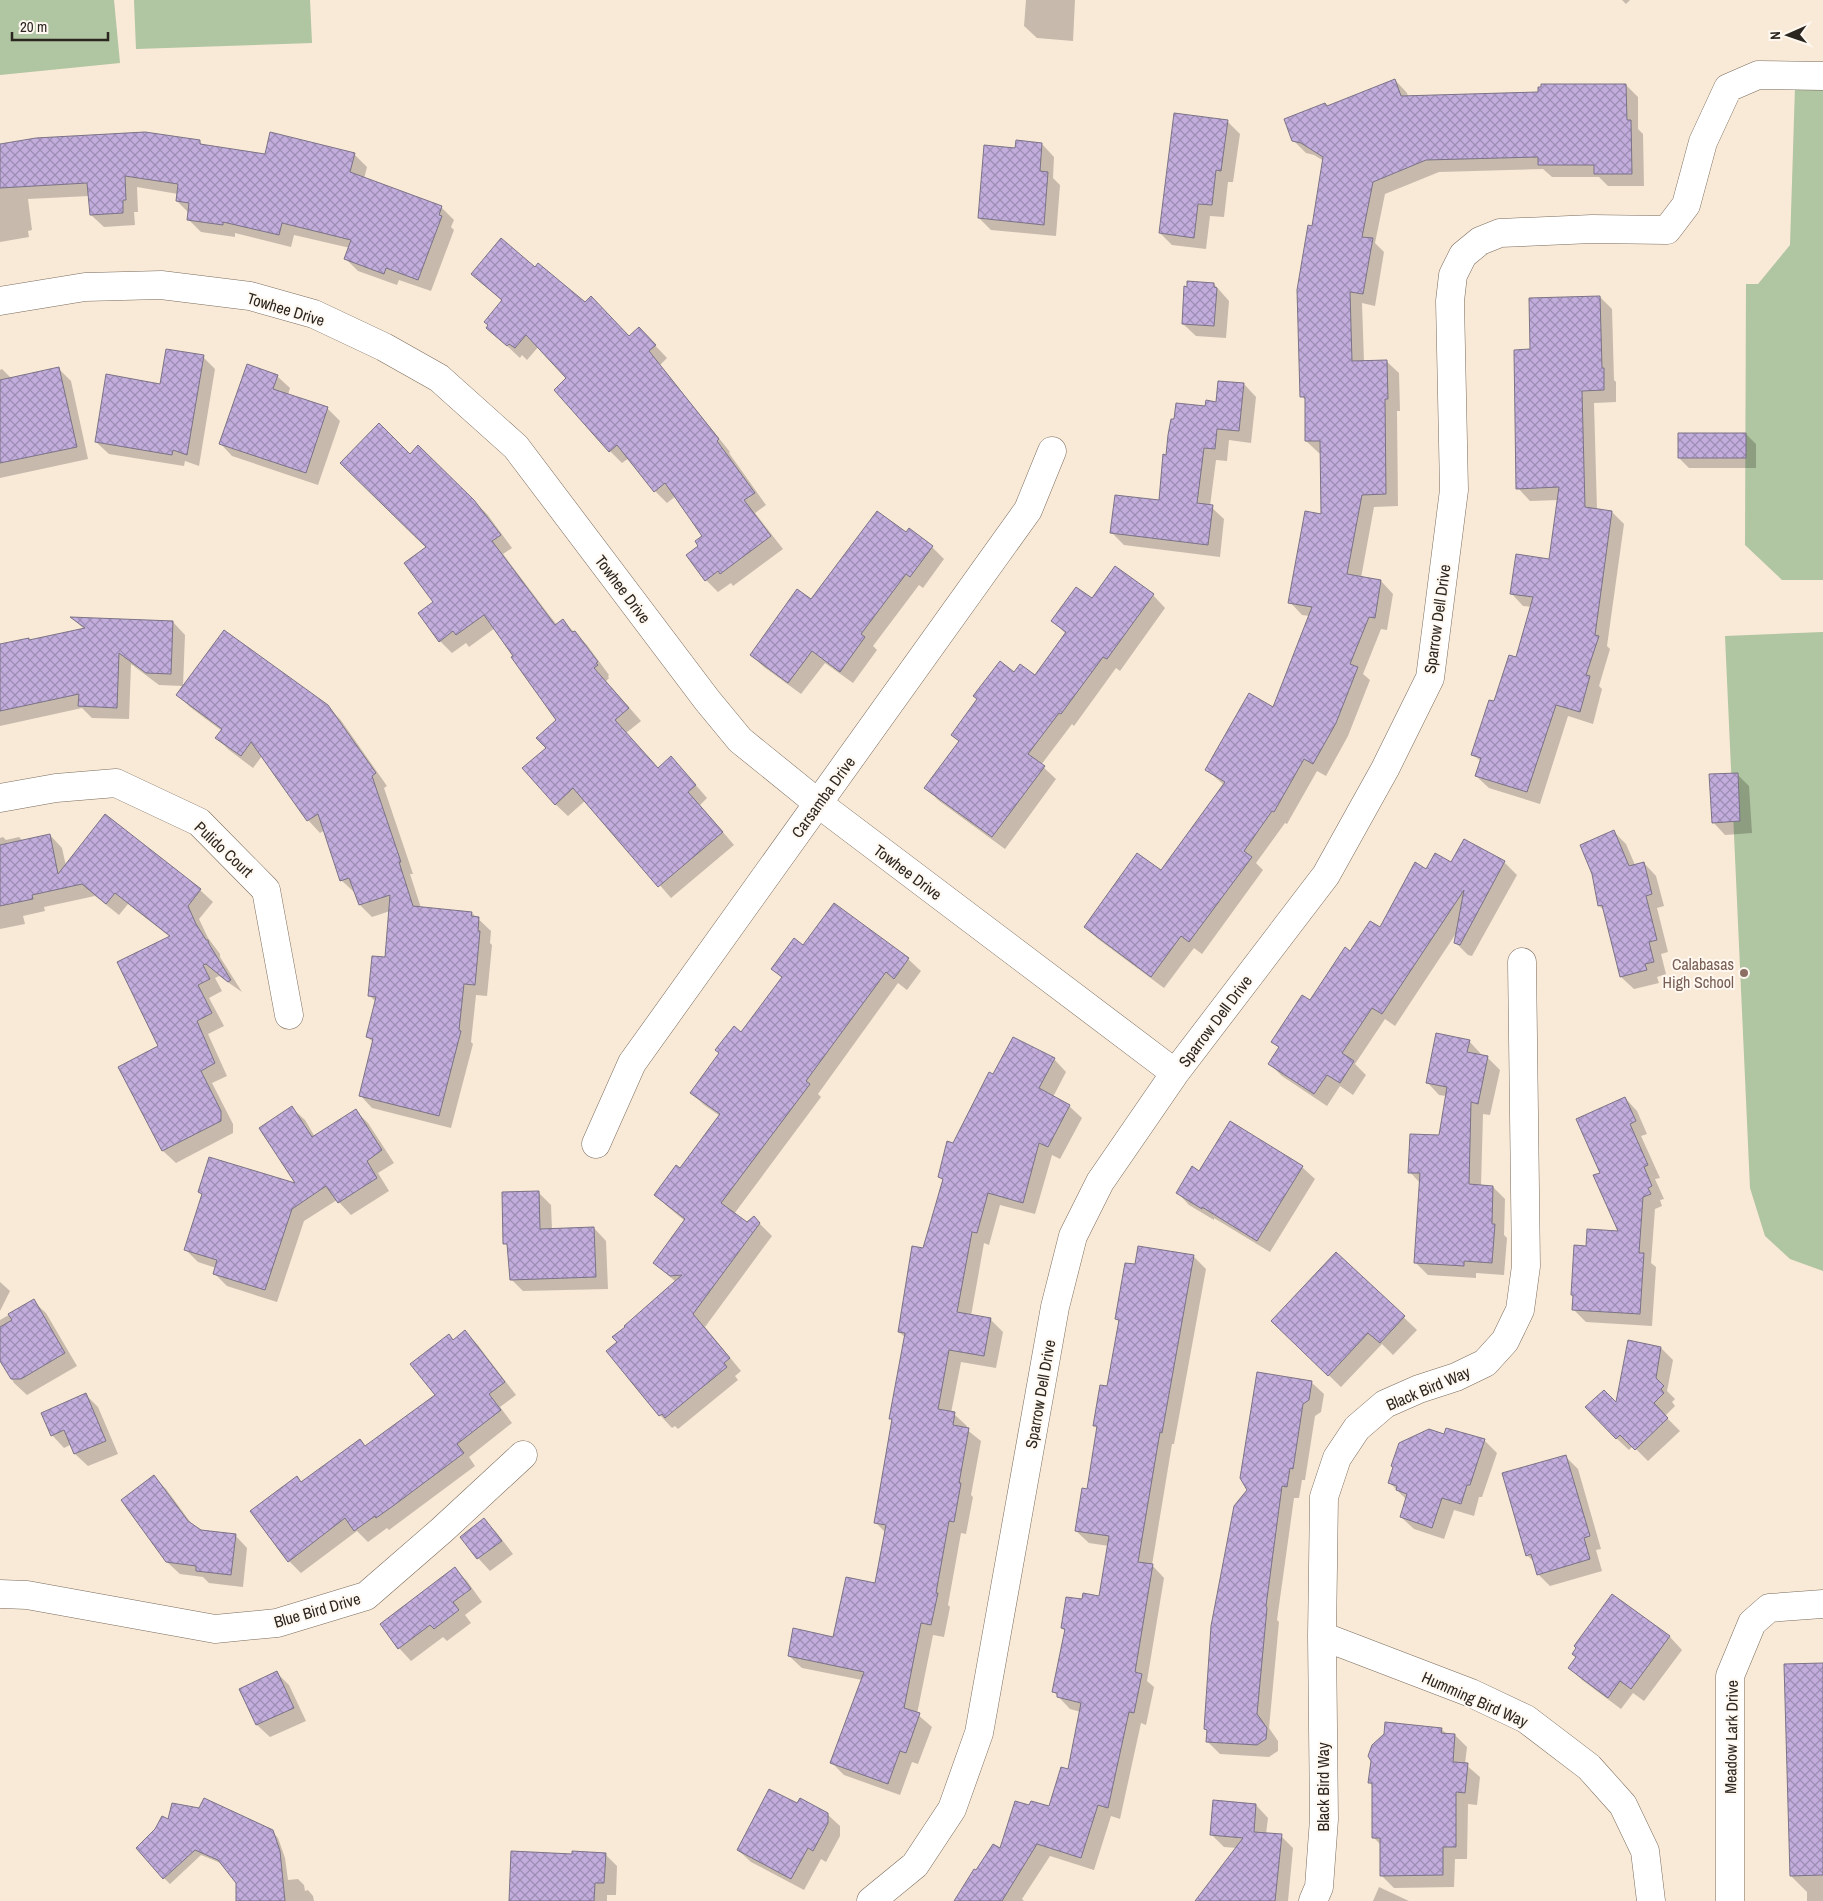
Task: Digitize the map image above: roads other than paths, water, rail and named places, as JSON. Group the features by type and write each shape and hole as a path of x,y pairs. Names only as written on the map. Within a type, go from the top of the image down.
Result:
{"street":[{"name":"Sparrow Dell Drive","path":"871,1901 915,1865 952,1809 979,1733 1055,1307 1073,1236 1100,1182 1175,1073 1326,875 1385,769 1430,678 1454,490 1450,301 1453,275 1463,255 1480,240 1500,233 1667,230 1686,205 1703,142 1728,88 1758,75 1823,76"},
{"name":"Towhee Drive","path":"0,301 85,288 161,285 250,296 314,314 384,347 439,378 516,447 707,700 740,740 819,804 1175,1073"},
{"name":"Carsamba Drive","path":"596,1144 632,1063 1028,510 1052,451"},
{"name":"Pulido Court","path":"0,798 56,788 116,783 199,822 266,890 289,1015"},
{"name":"Black Bird Way","path":"1313,1901 1319,1887 1324,1820 1322,1636 1324,1498 1338,1458 1357,1428 1385,1404 1419,1389 1456,1377 1485,1363 1505,1341 1520,1310 1526,1266 1522,962"},
{"name":"Blue Bird Drive","path":"0,1594 27,1595 215,1629 277,1623 366,1596 442,1530 523,1455"},
{"name":"Meadow Lark Drive","path":"1730,1901 1730,1676 1752,1623 1768,1608 1823,1604"},
{"name":"Humming Bird Way","path":"1322,1636 1471,1693 1526,1719 1589,1767 1623,1805 1645,1852 1650,1901"}],"place":[{"name":"Calabasas High School","path":"1744,973"}]}
